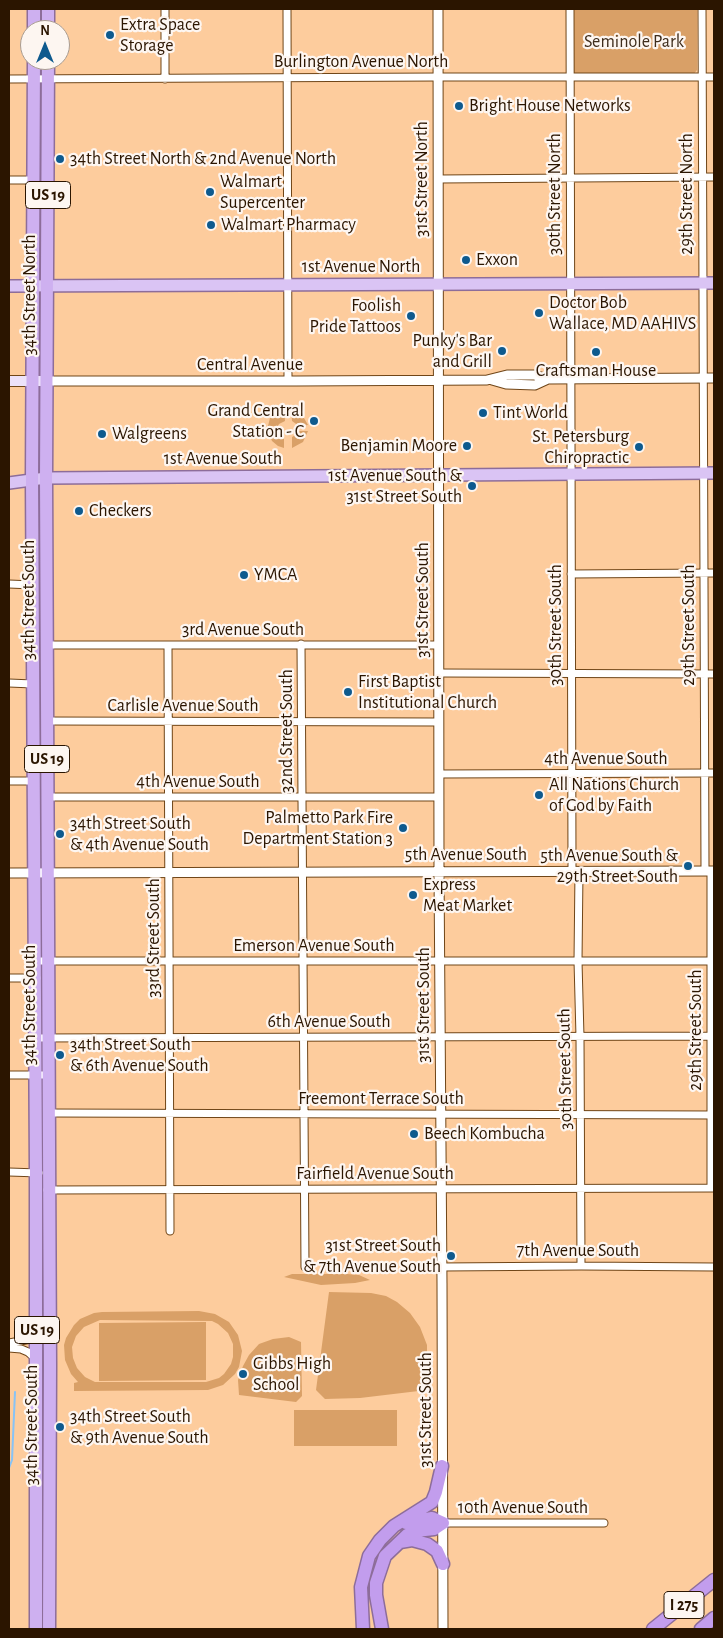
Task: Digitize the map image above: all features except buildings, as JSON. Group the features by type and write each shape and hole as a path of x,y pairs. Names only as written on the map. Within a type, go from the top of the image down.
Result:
{"highway":[{"name":"34th Street North","path":"33,380 34,70"},
{"name":"34th Street North","path":"47,381 48,70"},
{"path":"33,150 40,178 48,188"},
{"name":"34th Street South","path":"33,380 33,781 40,873 43,1190 50,1366 49,1629"},
{"name":"34th Street South","path":"40,873 47,798 47,381"},
{"path":"32,527 41,530 41,559 46,563"},
{"path":"33,589 41,597 41,636 47,645"},
{"path":"33,684 42,694 42,729 47,737"},
{"name":"34th Street South","path":"41,1075 48,1113 43,1172"},
{"name":"34th Street South","path":"36,1629 37,1338 43,1190"},
{"path":"37,1338 50,1366"},
{"path":"363,1629 361,1587 369,1556 380,1540 394,1526 432,1502 442,1466"},
{"path":"394,1526 432,1518 443,1524"},
{"path":"382,1629 376,1595 376,1583 385,1556 408,1535 434,1529 443,1524"},
{"path":"400,1542 412,1540 427,1544 437,1551 443,1564"},
{"name":"I 275","path":"653,1629 714,1580"},
{"name":"I 275","path":"701,1629 714,1618"}],"main road":[{"name":"1st Avenue North","path":"9,286 714,283"},
{"name":"Central Avenue","path":"9,381 47,381"},
{"name":"1st Avenue South","path":"9,483 46,478 709,473"}],"street":[{"path":"165,9 165,78"},
{"path":"287,9 289,78 288,382"},
{"name":"31st Street North","path":"438,9 439,380"},
{"name":"30th Street North","path":"570,9 570,379"},
{"name":"29th Street North","path":"702,9 702,378"},
{"name":"Burlington Avenue North","path":"9,79 714,78"},
{"path":"439,179 714,177"},
{"path":"9,180 33,180"},
{"name":"Central Avenue","path":"47,381 288,382 492,380 507,375 534,375 548,379 714,378"},
{"name":"29th Street South","path":"702,378 709,473 704,573 704,773 713,961 713,1188"},
{"name":"30th Street South","path":"570,379 572,774 580,1037 581,1266"},
{"name":"31st Street South","path":"439,380 439,872 443,1629"},
{"path":"571,574 714,573"},
{"path":"9,584 33,589"},
{"name":"32nd Street South","path":"301,644 305,1267"},
{"name":"3rd Avenue South","path":"47,645 439,645"},
{"name":"33rd Street South","path":"168,645 170,1231"},
{"path":"439,673 714,674"},
{"path":"9,683 33,684"},
{"name":"Carlisle Avenue South","path":"47,721 439,722"},
{"name":"4th Avenue South","path":"439,774 714,773"},
{"path":"9,781 33,781"},
{"name":"4th Avenue South","path":"47,798 439,797"},
{"name":"5th Avenue South","path":"9,873 710,871"},
{"name":"Emerson Avenue South","path":"41,961 713,961"},
{"path":"9,978 41,978"},
{"name":"6th Avenue South","path":"41,1038 713,1036"},
{"path":"9,1075 41,1075"},
{"name":"Freemont Terrace South","path":"48,1113 713,1115"},
{"path":"9,1172 43,1172"},
{"name":"Fairfield Avenue South","path":"43,1190 713,1188"},
{"name":"7th Avenue South","path":"442,1267 714,1267"},
{"path":"9,1343 37,1338"},
{"path":"9,1348 21,1349 37,1360"},
{"name":"10th Avenue South","path":"443,1524 604,1523"}],"green space":[{"name":"Seminole Park","path":"571,9 697,9 697,70 693,75 574,75 572,71"},
{"path":"284,408 285,421 278,426 268,426 270,418 274,413"},
{"path":"291,408 301,413 308,425 299,426 292,421"},
{"path":"268,431 278,431 284,437 284,448 272,441"},
{"path":"299,431 308,431 303,442 292,448 292,437 299,433"},
{"path":"292,1274 347,1274 359,1275 370,1280 321,1285 284,1277"},
{"path":"329,1292 371,1293 386,1296 410,1313 420,1327 427,1345 427,1390 360,1398 325,1399 316,1390"},
{"path":"199,1311 215,1314 229,1322 238,1335 242,1351 239,1367 235,1374 223,1385 208,1390 74,1391 74,1383 78,1382 71,1374 65,1360 64,1345 74,1325 80,1319 94,1313","holes":["100,1320 212,1321 228,1333 233,1344 233,1357 231,1364 224,1374 219,1378 206,1382 95,1382 85,1377 77,1368 73,1358 72,1347 76,1336 84,1327"]},
{"path":"206,1322 206,1380 99,1381 99,1323"},
{"path":"289,1337 301,1342 302,1396 296,1402 239,1395 238,1380 249,1355 259,1344 273,1339"},
{"path":"294,1410 397,1410 397,1446 294,1446"}],"waterway":[{"path":"9,1468 12,1460 15,1392"}],"place":[{"name":"Extra Space Storage","path":"110,35"},
{"name":"Bright House Networks","path":"459,106"},
{"name":"34th Street North & 2nd Avenue North","path":"60,159"},
{"name":"Walmart Supercenter","path":"210,192"},
{"name":"Walmart Pharmacy","path":"211,225"},
{"name":"Exxon","path":"466,260"},
{"name":"Doctor Bob Wallace, MD AAHIVS","path":"539,313"},
{"name":"Foolish Pride Tattoos","path":"411,316"},
{"name":"Punky's Bar and Grill","path":"502,351"},
{"name":"Craftsman House","path":"596,352"},
{"name":"Tint World","path":"483,413"},
{"name":"Grand Central Station - C","path":"314,421"},
{"name":"Walgreens","path":"102,434"},
{"name":"Benjamin Moore","path":"467,446"},
{"name":"St. Petersburg Chiropractic","path":"639,447"},
{"name":"1st Avenue South & 31st Street South","path":"472,486"},
{"name":"Checkers","path":"79,511"},
{"name":"YMCA","path":"244,575"},
{"name":"First Baptist Institutional Church","path":"348,692"},
{"name":"All Nations Church of God by Faith","path":"539,795"},
{"name":"Palmetto Park Fire Department Station 3","path":"403,828"},
{"name":"34th Street South & 4th Avenue South","path":"60,834"},
{"name":"5th Avenue South & 29th Street South","path":"688,866"},
{"name":"Express Meat Market","path":"413,895"},
{"name":"34th Street South & 6th Avenue South","path":"60,1055"},
{"name":"Beech Kombucha","path":"414,1134"},
{"name":"31st Street South & 7th Avenue South","path":"451,1256"},
{"name":"Gibbs High School","path":"243,1374"},
{"name":"34th Street South & 9th Avenue South","path":"60,1427"}]}
